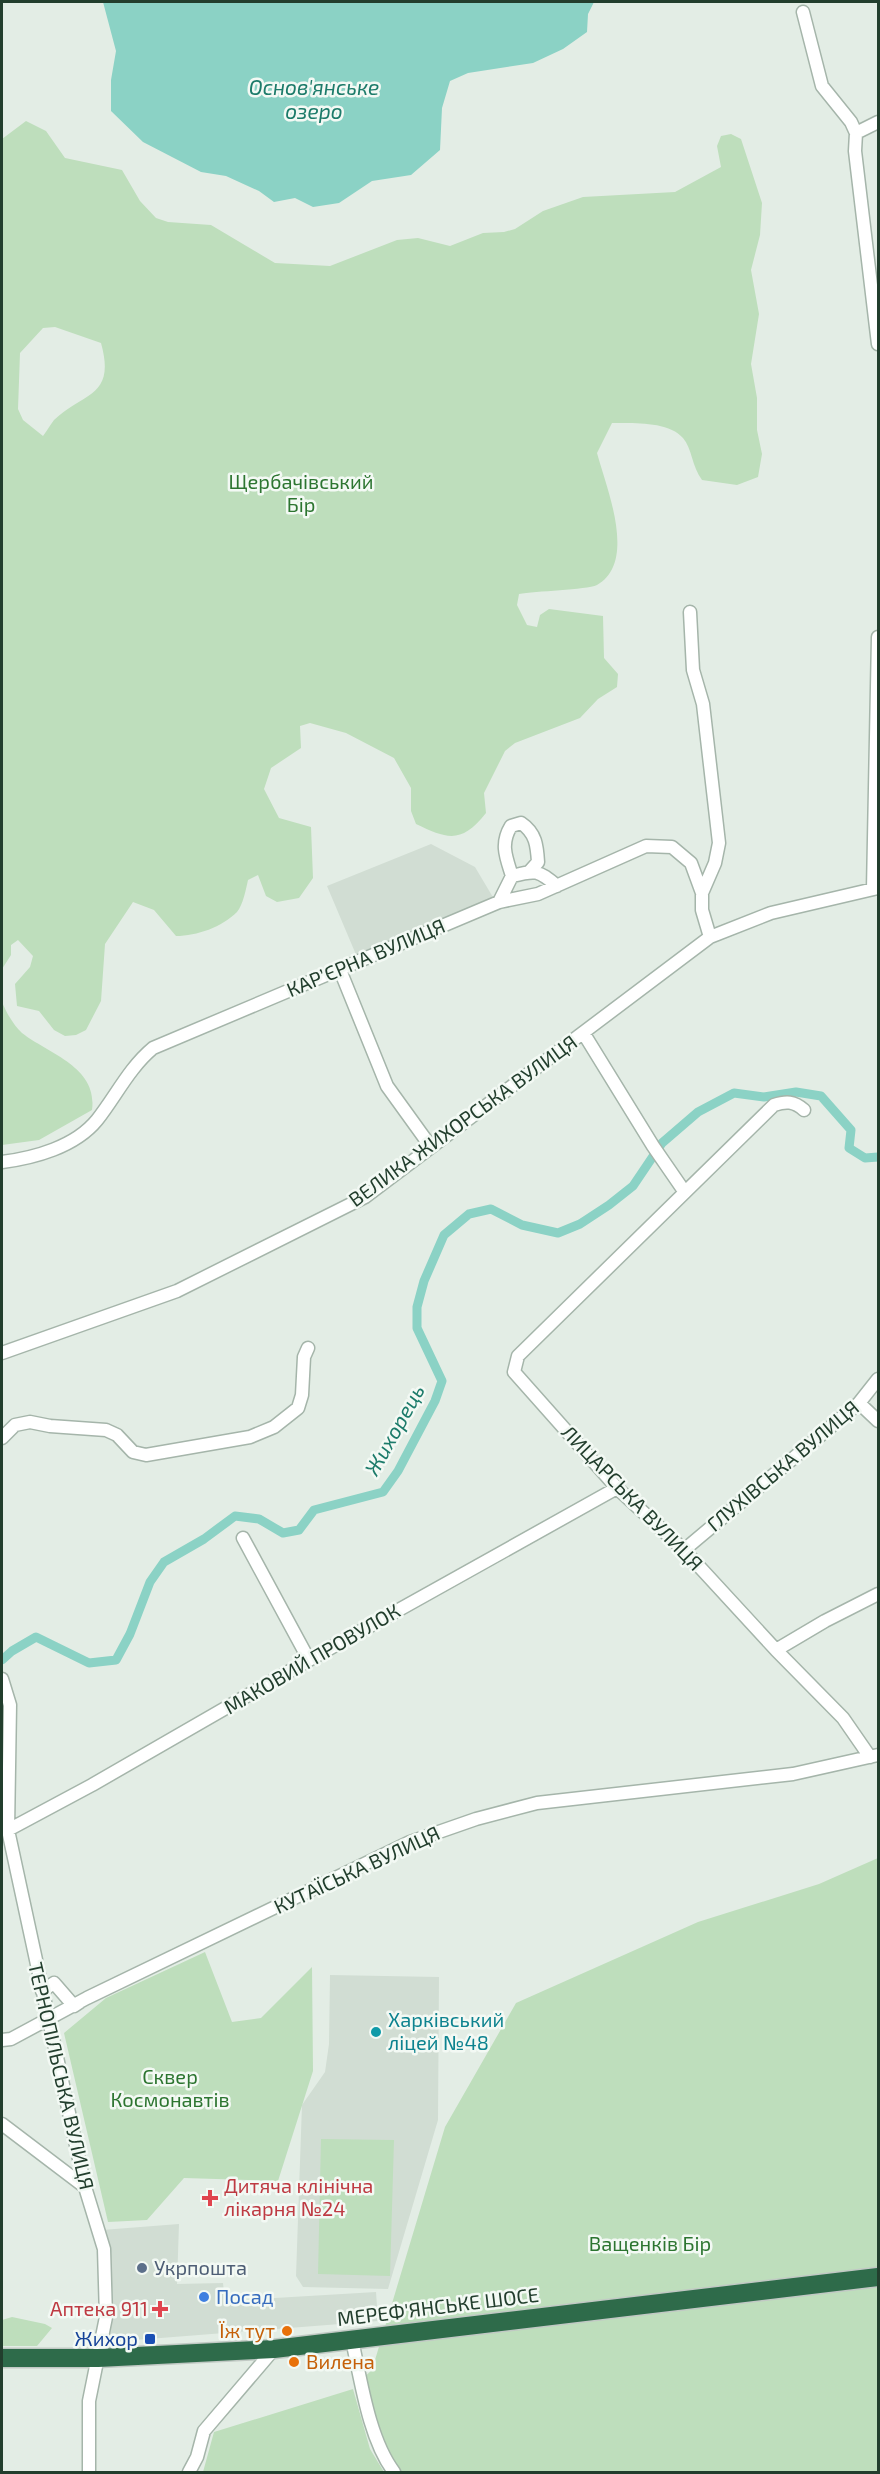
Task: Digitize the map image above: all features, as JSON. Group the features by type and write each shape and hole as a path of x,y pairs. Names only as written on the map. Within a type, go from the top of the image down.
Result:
{"highway":[{"name":"МЕРЕФ'ЯНСЬКЕ ШОСЕ","path":"2,2358 98,2358 274,2349 879,2277"}],"street":[{"path":"803,12 822,86 851,122 856,133 855,151 879,344"},
{"path":"856,133 879,122"},
{"path":"690,612 693,670 704,704 719,843 715,863 702,893"},
{"path":"876,888 879,637"},
{"path":"499,902 512,876 503,849 511,826 522,823 531,829 537,844 538,862 530,871"},
{"name":"КАР’ЄРНА ВУЛИЦЯ","path":"2,1162 24,1160 78,1139 96,1122 137,1061 153,1048 499,902 538,894 646,846 672,847 692,863 702,893 702,909 710,937"},
{"path":"512,876 530,871 541,873 557,886"},
{"name":"ВЕЛИКА ЖИХОРСЬКА ВУЛИЦЯ","path":"2,1353 177,1292 365,1197 710,937 771,913 876,888"},
{"path":"340,970 387,1086 431,1147"},
{"path":"584,1034 684,1191"},
{"name":"ЛИЦАРСЬКА ВУЛИЦЯ","path":"804,1110 797,1104 786,1101 774,1105 518,1356 514,1372 617,1488 684,1550 776,1650 843,1718 874,1756"},
{"path":"2,1438 15,1425 30,1422 50,1426 106,1430 117,1435 133,1452 146,1455 250,1437 274,1427 298,1408 302,1395 304,1357 308,1347"},
{"name":"ГЛУХІВСЬКА ВУЛИЦЯ","path":"684,1550 859,1403 879,1379"},
{"path":"859,1403 879,1421"},
{"name":"МАКОВИЙ ПРОВУЛОК","path":"8,1830 92,1785 309,1660 617,1488"},
{"path":"243,1538 309,1660"},
{"path":"776,1650 825,1621 879,1594"},
{"name":"ТЕРНОПІЛЬСЬКА ВУЛИЦЯ","path":"2,1679 10,1705 8,1830 85,2187 104,2249 106,2317 89,2402 89,2472"},
{"name":"КУТАЇСЬКА ВУЛИЦЯ","path":"2,2040 11,2039 81,2001 410,1842 476,1819 537,1803 793,1774 874,1756"},
{"path":"42,1991 54,1983 74,2006 81,2001"},
{"path":"2,2124 85,2187"},
{"path":"352,2340 372,2425 387,2463 394,2472"},
{"path":"189,2472 197,2457 204,2431 274,2349"}],"shaded area":[{"path":"431,844 475,867 494,899 357,957 327,886"},
{"path":"330,1975 439,1977 438,2120 388,2289 303,2287 296,2276 302,2105 325,2072 329,2044"},
{"path":"179,2224 177,2284 223,2283 225,2301 376,2292 378,2321 110,2342 107,2252 102,2230"}],"green space":[{"name":"Щербачівський Бір","path":"26,121 46,131 65,158 122,170 140,201 156,218 168,222 211,225 275,263 330,266 397,240 418,238 450,246 483,233 515,229 543,211 583,197 675,192 721,167 717,146 721,136 731,134 741,139 762,203 760,235 751,270 759,314 751,364 757,398 757,430 762,454 758,477 737,485 702,480 686,442 677,432 649,424 612,423 597,453 616,523 616,559 609,574 597,585 591,587 519,594 517,605 527,625 537,627 540,615 549,609 603,616 604,658 618,674 617,687 598,699 580,718 515,743 505,751 484,793 486,813 470,830 454,836 437,833 416,824 411,811 411,788 394,758 346,733 310,723 300,726 301,748 271,768 264,789 279,818 311,827 313,878 299,898 277,902 266,896 258,875 248,880 241,905 231,917 209,930 176,936 154,910 133,902 105,944 101,1001 86,1030 76,1035 65,1036 54,1030 39,1011 17,1006 15,984 30,967 33,956 18,940 11,945 11,955 2,969 2,139","holes":["55,327 101,343 105,361 101,384 86,398 54,420 43,436 23,420 18,409 20,353 43,328"]},
{"path":"2,1002 10,1019 22,1033 58,1055 80,1072 92,1095 92,1110 39,1140 2,1145"},
{"name":"Ващенків Бір","path":"878,1858 878,2472 394,2472 361,2380 372,2370 445,2127 516,2003 698,1922 819,1884"},
{"name":"Сквер Космонавтів","path":"205,1952 232,2022 261,2018 312,1967 313,2071 278,2181 184,2178 147,2220 108,2222 64,2033 106,1998"},
{"path":"321,2139 394,2140 390,2276 318,2274"},
{"path":"12,2317 45,2324 52,2328 37,2346 2,2346 2,2320"},
{"path":"353,2389 370,2449 384,2472 203,2472 214,2432"}],"water":[{"name":"Основ'янське озеро","path":"103,2 594,2 588,14 587,32 563,49 533,63 468,73 450,81 442,108 440,150 411,175 372,181 339,203 313,207 295,198 274,202 259,191 226,176 201,172 143,142 111,111 111,80 116,51"}],"waterway":[{"name":"Жихорець","path":"2,1660 12,1651 36,1637 89,1663 116,1660 130,1634 150,1582 164,1562 204,1539 235,1516 259,1519 283,1533 299,1530 314,1510 383,1492 398,1471 435,1401 442,1381 417,1328 417,1307 424,1281 444,1235 469,1214 491,1209 522,1225 558,1233 580,1224 633,1186 662,1143 698,1112 734,1093 764,1097 796,1092 821,1096 851,1130 849,1148 865,1158 878,1157"}],"place":[{"name":"Харківський ліцей №48","path":"376,2032"},
{"name":"Дитяча клінічна лікарня №24","path":"210,2198"},
{"name":"Укрпошта","path":"142,2268"},
{"name":"Посад","path":"204,2297"},
{"name":"Аптека 911","path":"160,2309"},
{"name":"Їж тут","path":"287,2331"},
{"name":"Жихор","path":"150,2339"},
{"name":"Вилена","path":"294,2362"}]}
